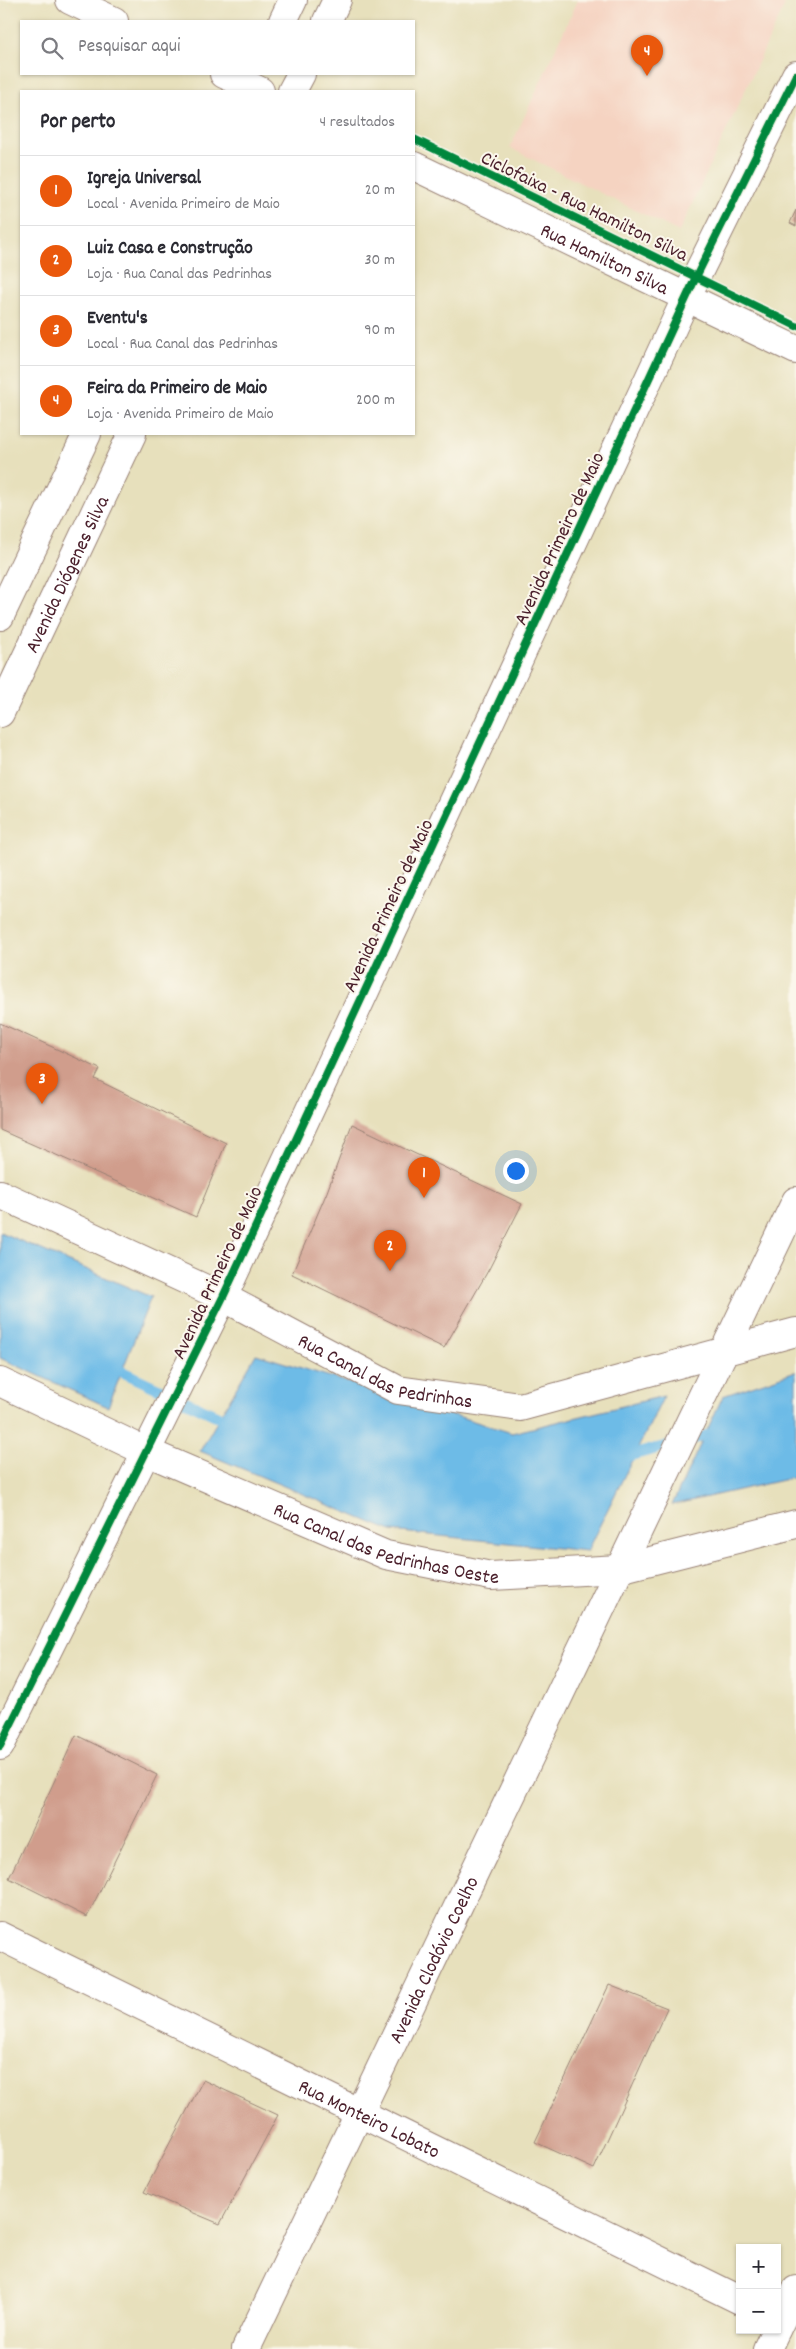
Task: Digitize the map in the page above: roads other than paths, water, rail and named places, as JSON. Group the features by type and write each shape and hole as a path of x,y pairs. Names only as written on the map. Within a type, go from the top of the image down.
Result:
{"street":[{"path":"70,0 112,20"},
{"path":"283,20 293,0"},
{"path":"327,20 337,0"},
{"path":"227,75 255,86"},
{"path":"293,90 300,75"},
{"name":"Avenida Primeiro de Maio","path":"0,1746 223,1297 687,298 796,75"},
{"name":"Rua Hamilton Silva","path":"415,166 796,350"},
{"name":"Avenida Diógenes Silva","path":"0,616 87,435"},
{"name":"Avenida Diógenes Silva","path":"0,713 132,435"},
{"name":"Rua Canal das Pedrinhas","path":"0,1194 223,1297 398,1390 520,1407 796,1332"},
{"path":"722,1351 796,1201"},
{"name":"Avenida Clodóvio Coelho","path":"246,2349 722,1351"},
{"name":"Rua Canal das Pedrinhas Oeste","path":"0,1382 147,1452 386,1555 492,1576 618,1569 796,1524"},
{"name":"Rua Monteiro Lobato","path":"0,1936 359,2110 736,2298"},
{"path":"781,2318 796,2290"},
{"path":"767,2349 774,2334"}],"water":[{"path":"0,1232 151,1297 108,1407 0,1358"},
{"path":"256,1354 512,1433 664,1396 587,1551 391,1531 200,1451"},
{"path":"796,1371 796,1477 672,1505 723,1396"}],"waterway":[{"path":"108,1365 232,1423"},
{"path":"621,1458 719,1432"}],"place":[{"name":"Feira da Primeiro de Maio","path":"647,76"},
{"name":"Eventu's","path":"42,1104"},
{"name":"Igreja Universal","path":"424,1198"},
{"name":"Luiz Casa e Construção","path":"390,1271"}]}
